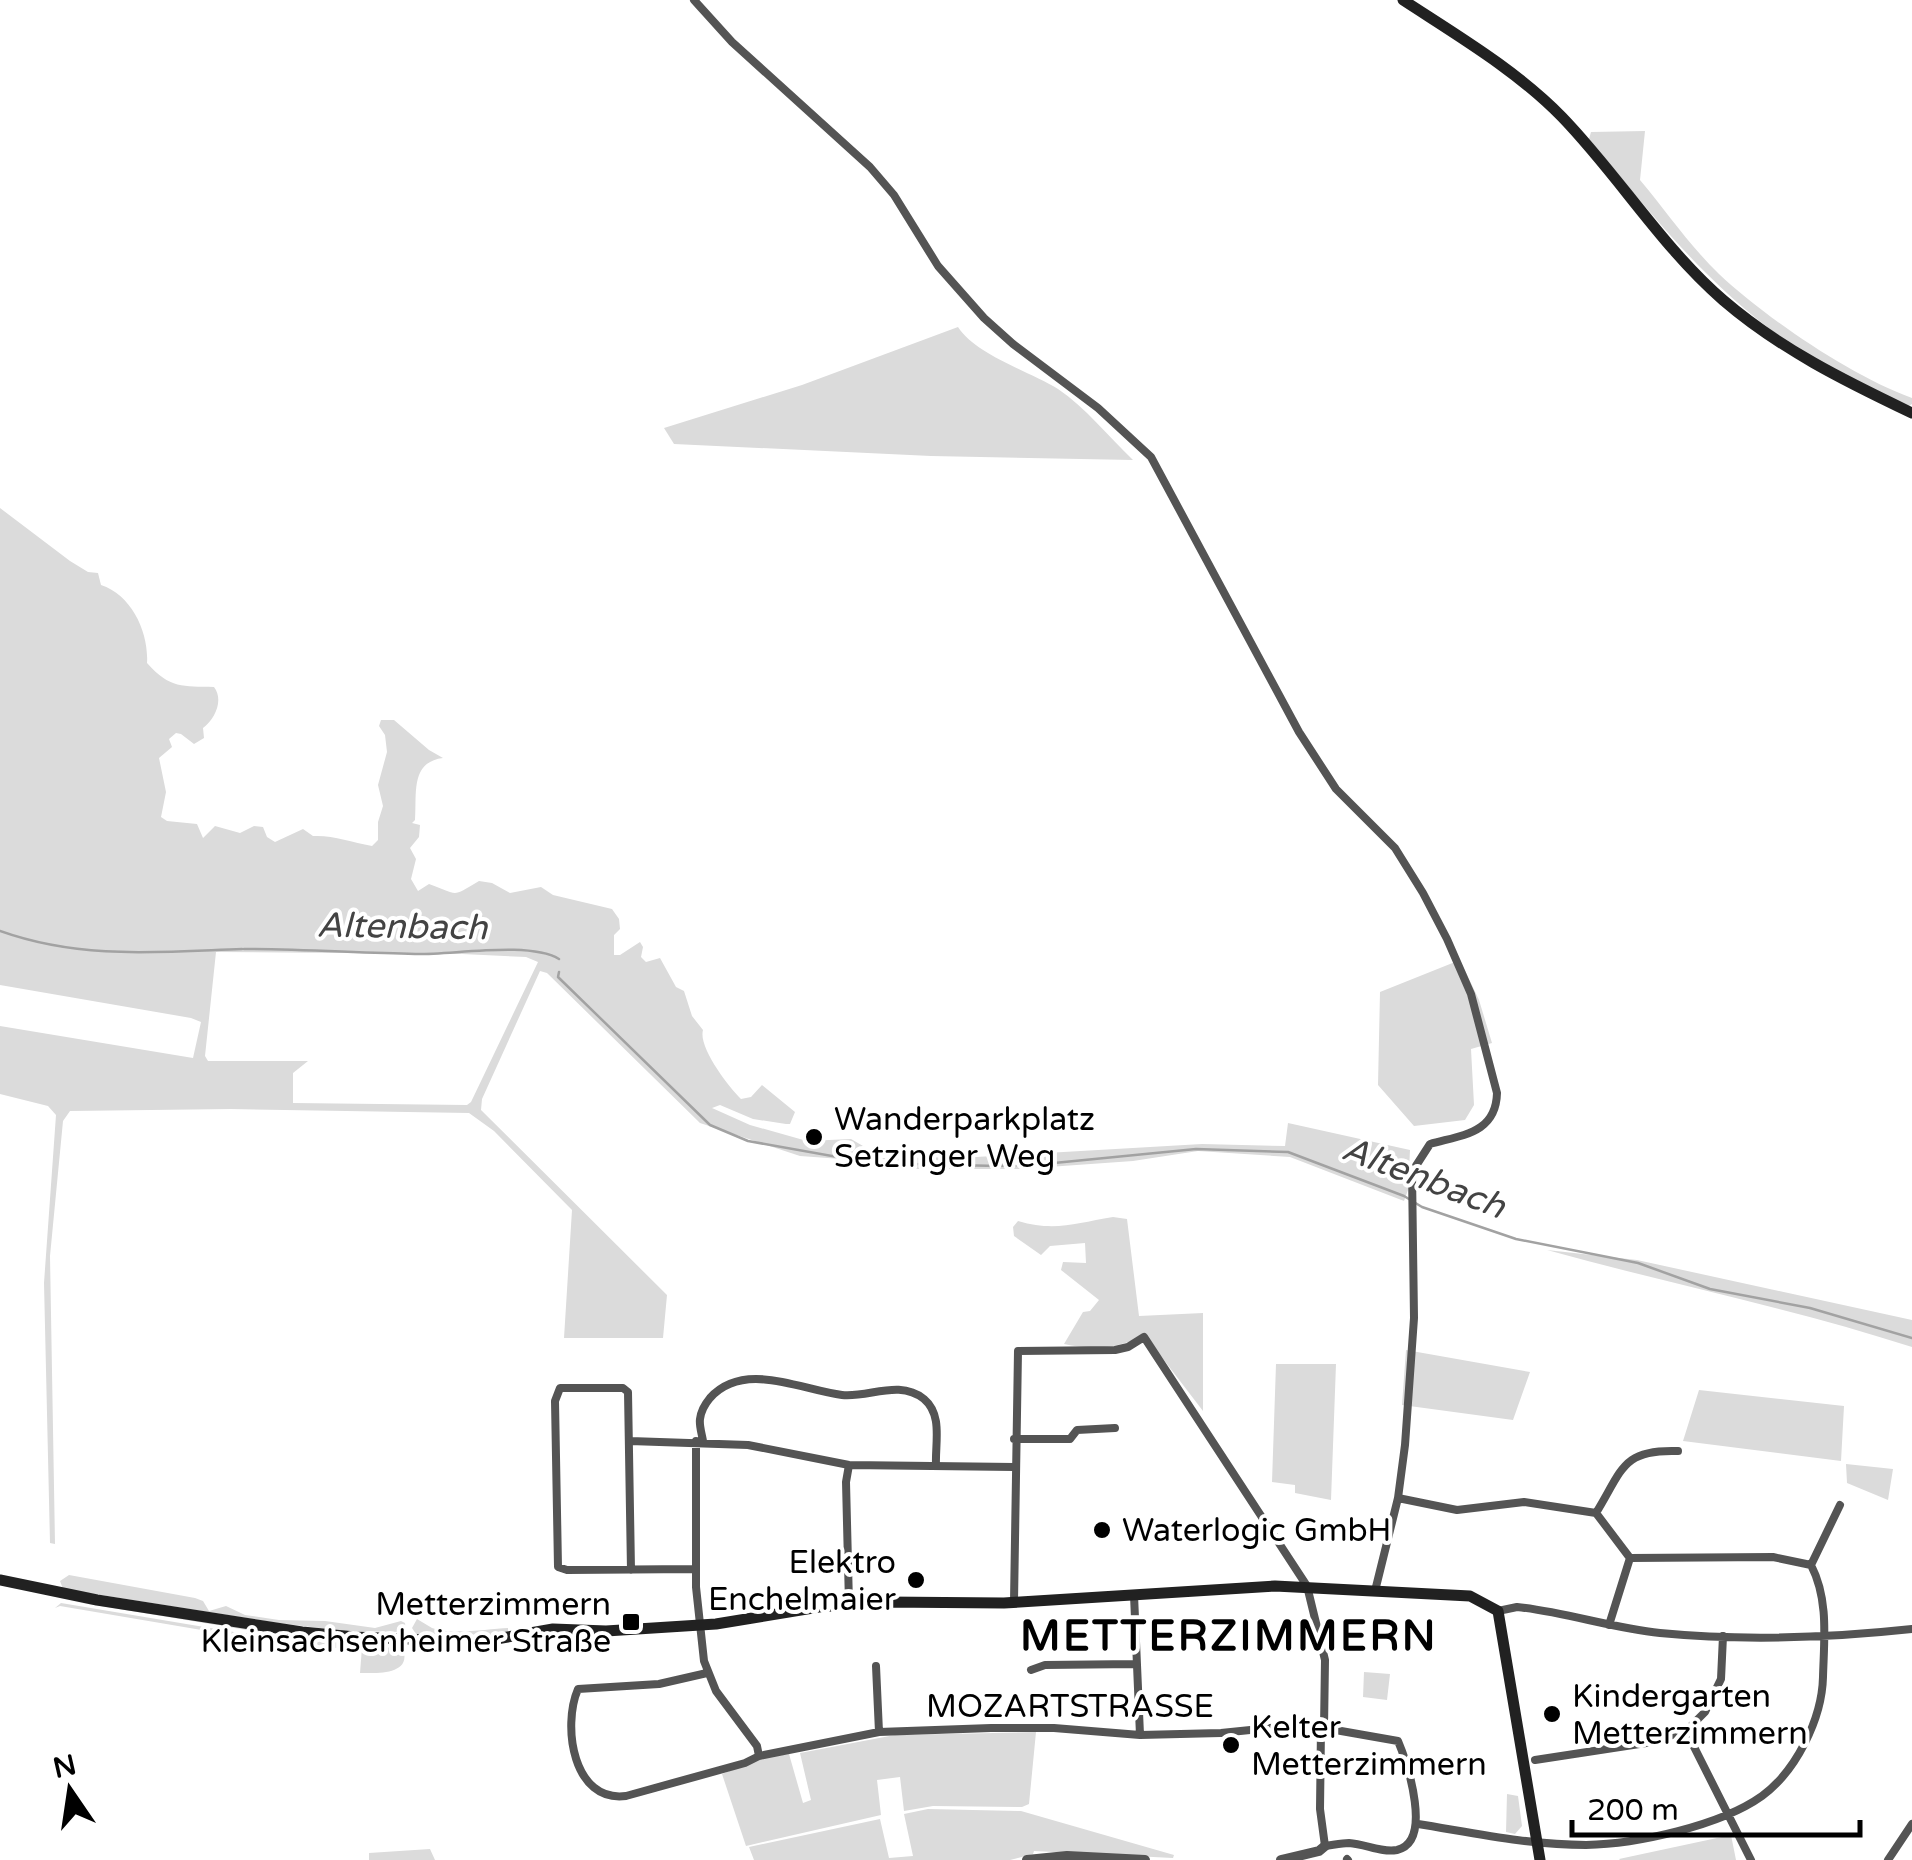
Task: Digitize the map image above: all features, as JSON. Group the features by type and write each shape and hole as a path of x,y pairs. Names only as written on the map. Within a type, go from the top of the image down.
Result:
{"main road":[{"path":"1403,0 1494,61 1563,118 1674,252 1724,300 1833,376 1912,413"},
{"path":"0,1580 152,1610 355,1638 479,1642 554,1630 701,1625 849,1604 1014,1602 1308,1586 1470,1596 1498,1611 1540,1860"}],"street":[{"path":"694,0 732,42 870,167 894,195 938,266 984,318 1012,344 1098,408 1151,457 1299,732 1336,790 1395,848 1447,938 1470,994 1497,1104 1489,1121 1478,1131 1430,1144 1412,1172 1414,1318 1398,1498 1375,1591"},
{"path":"1014,1602 1018,1351 1114,1350 1128,1348 1144,1337 1308,1586 1325,1660 1320,1810 1325,1846"},
{"path":"759,1756 757,1746 706,1673 696,1569 700,1418 706,1402 738,1381 772,1381 849,1395 898,1389 916,1394 931,1406 936,1426 936,1464"},
{"path":"632,1570 627,1390 556,1391 558,1567 568,1570 632,1570 696,1569"},
{"path":"1014,1439 1070,1439 1077,1430 1115,1428"},
{"path":"630,1441 748,1445 849,1465 1014,1467"},
{"path":"1596,1512 1634,1455 1650,1450 1678,1452"},
{"path":"849,1465 849,1604"},
{"path":"1398,1498 1457,1510 1524,1502 1596,1512 1630,1558"},
{"path":"1281,1860 1349,1843 1400,1850 1412,1842 1418,1824 1538,1843 1589,1845 1634,1840 1727,1815 1764,1795 1800,1753 1823,1698 1824,1601 1810,1565 1840,1506"},
{"path":"1630,1558 1773,1558 1810,1565"},
{"path":"1609,1625 1630,1558"},
{"path":"1134,1593 1140,1735"},
{"path":"1498,1611 1533,1608 1659,1633 1723,1636 1824,1636 1912,1629"},
{"path":"1534,1760 1646,1743 1686,1731 1704,1712 1721,1680 1723,1636"},
{"path":"1030,1670 1045,1665 1136,1664"},
{"name":"MOZARTSTRASSE","path":"876,1666 879,1732"},
{"name":"MOZARTSTRASSE","path":"706,1673 654,1684 578,1689 573,1720 576,1762 593,1789 604,1795 626,1796 759,1756 879,1732 1031,1728 1140,1735 1221,1733 1276,1726 1322,1728 1398,1741 1418,1824"},
{"path":"1686,1731 1751,1860"},
{"path":"1888,1860 1912,1824"},
{"path":"1026,1860 1067,1856 1145,1860"}],"shaded area":[{"path":"1645,131 1640,180 1708,263 1785,327 1863,376 1912,398 1912,404 1909,406 1818,362 1744,308 1689,256 1589,139 1591,132"},
{"path":"958,327 977,346 1068,396 1133,460 931,456 674,444 664,428 802,385"},
{"path":"0,508 70,561 88,572 98,573 101,585 122,597 141,628 147,663 163,678 178,684 214,687 217,692 217,709 203,728 204,738 194,744 176,733 169,739 172,747 159,758 166,792 161,817 197,824 203,838 215,826 240,833 254,826 263,827 267,837 275,842 303,829 313,836 372,846 378,840 383,806 378,785 387,752 385,735 379,726 381,720 394,720 443,758 425,766 417,781 412,823 420,825 419,837 410,848 416,859 411,879 418,891 429,884 455,893 479,881 510,893 541,887 553,895 612,909 620,929 614,935 614,955 640,942 641,957 646,962 660,958 676,987 684,991 692,1016 703,1030 709,1056 735,1093 741,1099 751,1097 762,1085 795,1112 790,1124 786,1124 753,1119 720,1105 712,1108 750,1125 807,1141 851,1139 878,1158 869,1161 800,1156 700,1123 547,973 540,971 482,1099 481,1110 667,1295 663,1338 564,1338 572,1210 494,1131 469,1113 70,1111 63,1121 50,1256 55,1544 50,1543 44,1283 56,1115 48,1106 0,1094 0,1026 193,1058 201,1022 0,985","holes":["216,952 526,957 538,962 467,1105 293,1103 293,1073 308,1061 208,1061 205,1056"]},
{"path":"1460,960 1479,1000 1492,1043 1471,1049 1474,1105 1465,1120 1414,1126 1378,1085 1380,992"},
{"path":"1288,1123 1410,1150 1404,1201 1290,1157 1198,1151 1133,1161 1020,1169 896,1169 882,1158 976,1157 1202,1144 1285,1146"},
{"path":"1113,1217 1127,1219 1139,1316 1203,1313 1203,1411 1144,1334 1106,1347 1064,1344 1083,1312 1090,1311 1099,1300 1061,1270 1063,1262 1086,1263 1085,1243 1050,1246 1041,1255 1014,1236 1013,1227 1018,1221 1055,1226"},
{"path":"1547,1250 1637,1260 1912,1320 1912,1347 1822,1320"},
{"path":"1406,1350 1530,1372 1513,1420 1402,1405"},
{"path":"1276,1364 1336,1364 1331,1500 1295,1493 1295,1485 1272,1482"},
{"path":"1699,1390 1844,1406 1841,1461 1683,1441"},
{"path":"1846,1464 1893,1469 1888,1500 1847,1483"},
{"path":"69,1575 195,1598 203,1601 209,1611 226,1606 245,1615 375,1628 401,1621 406,1632 344,1631 278,1623 63,1589 60,1581"},
{"path":"64,1600 285,1634 405,1646 259,1632"},
{"path":"61,1603 234,1632 403,1649 404,1657 402,1664 391,1671 360,1673 362,1647 352,1650 231,1635 55,1608"},
{"path":"417,1619 439,1630 508,1628 508,1635 416,1634 412,1628"},
{"path":"1364,1672 1390,1674 1387,1700 1363,1697"},
{"path":"1036,1732 1029,1804 1022,1807 933,1806 904,1811 900,1777 877,1780 881,1815 746,1846 722,1774 762,1758 789,1754 803,1803 811,1800 800,1753 895,1735"},
{"path":"1507,1794 1518,1796 1522,1826 1515,1834 1506,1832"},
{"path":"928,1809 1021,1811 1174,1855 1173,1858 1034,1851 1010,1860 754,1860 749,1847 880,1819 889,1858 913,1856 904,1814"},
{"path":"1731,1835 1736,1860 1619,1859"},
{"path":"430,1849 435,1860 369,1860 369,1853"}],"waterway":[{"name":"Altenbach","path":"0,931 90,950 242,949"},
{"name":"Altenbach","path":"244,949 415,954 510,950 559,959"},
{"name":"Altenbach","path":"559,972 558,977 710,1125 748,1141 888,1166"},
{"name":"Altenbach","path":"908,1164 998,1166 1196,1149 1288,1152 1404,1196 1422,1207 1516,1239 1638,1263 1710,1289 1810,1308 1912,1338"}],"place":[{"name":"Wanderparkplatz Setzinger Weg","path":"814,1137"},
{"name":"Waterlogic GmbH","path":"1102,1530"},
{"name":"Elektro Enchelmaier","path":"916,1580"},
{"name":"Metterzimmern Kleinsachsenheimer Straße","path":"631,1622"},
{"name":"Kindergarten Metterzimmern","path":"1552,1714"},
{"name":"Kelter Metterzimmern","path":"1231,1745"}],"district":[{"name":"METTERZIMMERN","path":"1229,1635"}]}
